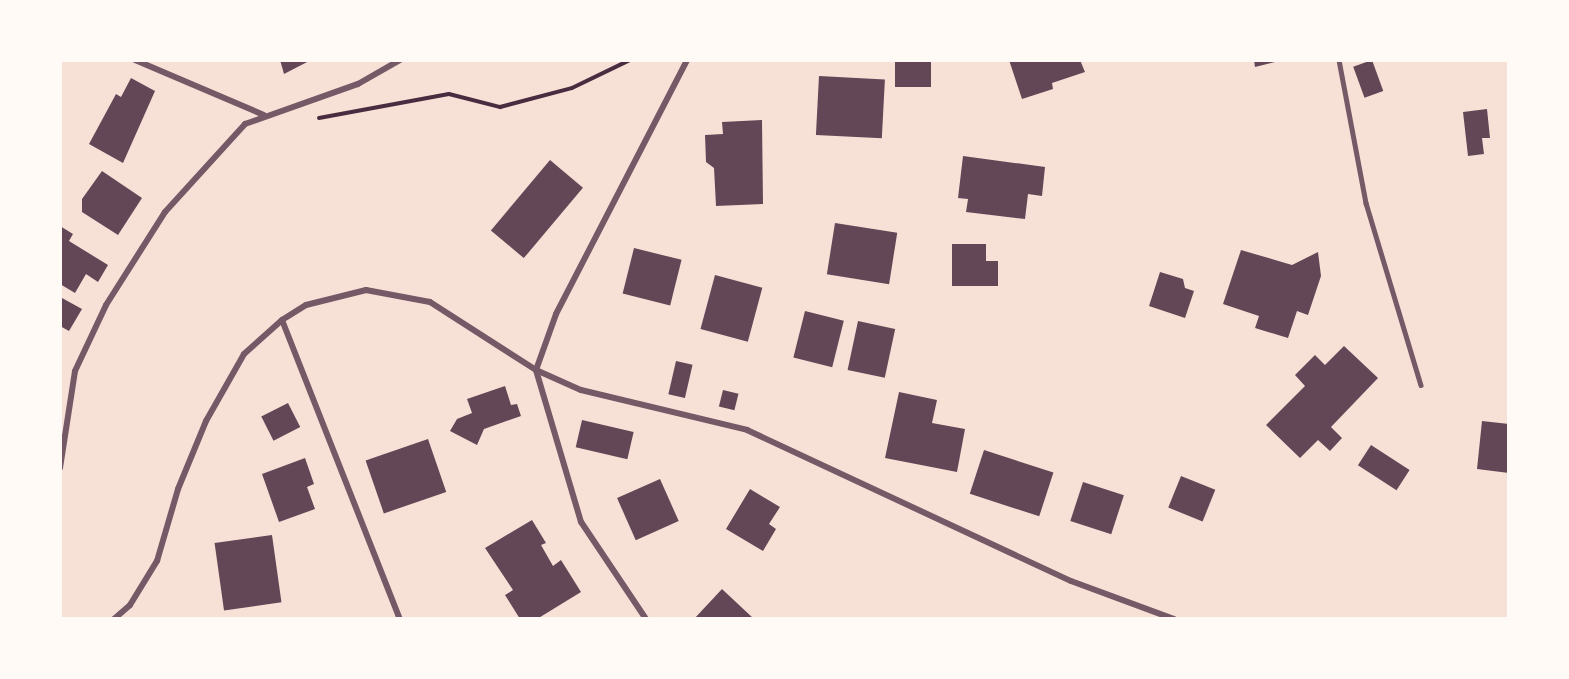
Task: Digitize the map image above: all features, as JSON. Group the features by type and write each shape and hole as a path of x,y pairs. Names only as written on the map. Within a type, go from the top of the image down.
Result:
{"street":[{"path":"135,60 264,116"},
{"path":"60,468 75,371 106,304 165,212 245,123 358,84 400,60"},
{"path":"646,619 582,522 536,370 556,314 687,60"},
{"path":"114,619 130,605 157,561 178,489 206,421 244,354 282,320 306,305 366,290 430,302 536,370 581,390 747,430 1071,581 1174,619"},
{"path":"282,320 400,619"}],"lane":[{"path":"1339,60 1366,203 1421,385"}],"path":[{"path":"308,118 330,119 449,94 500,107 572,88 630,60"}],"building":[{"path":"280,60 311,60 284,74"},
{"path":"895,60 931,60 931,87 895,87"},
{"path":"1009,60 1080,60 1085,72 1052,83 1053,89 1022,99"},
{"path":"1254,60 1279,60 1279,61 1255,67"},
{"path":"1372,60 1383,91 1364,98 1353,67"},
{"path":"819,76 885,79 882,138 816,135"},
{"path":"131,78 155,91 123,163 89,144 116,94 121,97"},
{"path":"1487,109 1490,138 1482,138 1484,154 1468,156 1463,112"},
{"path":"762,120 763,204 716,206 714,168 706,162 705,135 723,134 722,122"},
{"path":"963,156 1045,167 1042,196 1028,194 1025,219 966,212 968,199 958,198"},
{"path":"550,160 583,188 524,258 491,230"},
{"path":"102,171 142,198 118,235 82,212 82,199"},
{"path":"835,223 897,233 889,284 827,274"},
{"path":"60,226 73,234 69,241 108,265 98,282 86,274 75,293 60,284"},
{"path":"952,244 986,244 986,261 998,261 998,286 952,286"},
{"path":"634,248 682,260 670,305 623,294"},
{"path":"1241,250 1292,265 1318,252 1321,276 1308,315 1297,311 1288,338 1255,328 1259,316 1223,304"},
{"path":"1160,272 1183,279 1185,288 1194,291 1185,318 1149,306"},
{"path":"715,275 762,288 748,342 701,329"},
{"path":"62,298 82,309 69,331 60,326"},
{"path":"805,311 844,321 832,367 793,358"},
{"path":"858,321 895,329 885,378 848,370"},
{"path":"1344,346 1378,378 1331,427 1342,438 1330,451 1318,440 1300,458 1266,425 1305,386 1295,375 1315,355 1325,365"},
{"path":"676,361 693,365 685,398 668,394"},
{"path":"505,386 511,405 517,404 521,416 484,429 477,445 450,431 457,419 472,413 467,399"},
{"path":"723,390 739,394 734,410 719,406"},
{"path":"899,392 937,400 932,423 965,429 957,472 885,458"},
{"path":"288,403 300,427 274,441 261,417"},
{"path":"582,420 634,432 627,459 576,447"},
{"path":"1482,421 1509,424 1509,473 1477,469"},
{"path":"428,439 446,492 384,513 366,460"},
{"path":"1371,445 1410,470 1397,490 1358,465"},
{"path":"984,450 1053,473 1039,516 970,494"},
{"path":"305,458 314,484 307,487 315,509 279,522 262,474"},
{"path":"1181,476 1215,490 1203,521 1168,508"},
{"path":"660,479 679,521 636,540 617,498"},
{"path":"1083,482 1124,495 1111,534 1070,521"},
{"path":"750,489 780,507 769,524 776,529 763,551 726,529"},
{"path":"532,520 546,543 541,545 553,566 561,560 581,592 537,619 520,619 505,595 513,590 485,548"},
{"path":"272,535 281,602 224,610 215,543"},
{"path":"722,589 754,619 694,619"}]}
